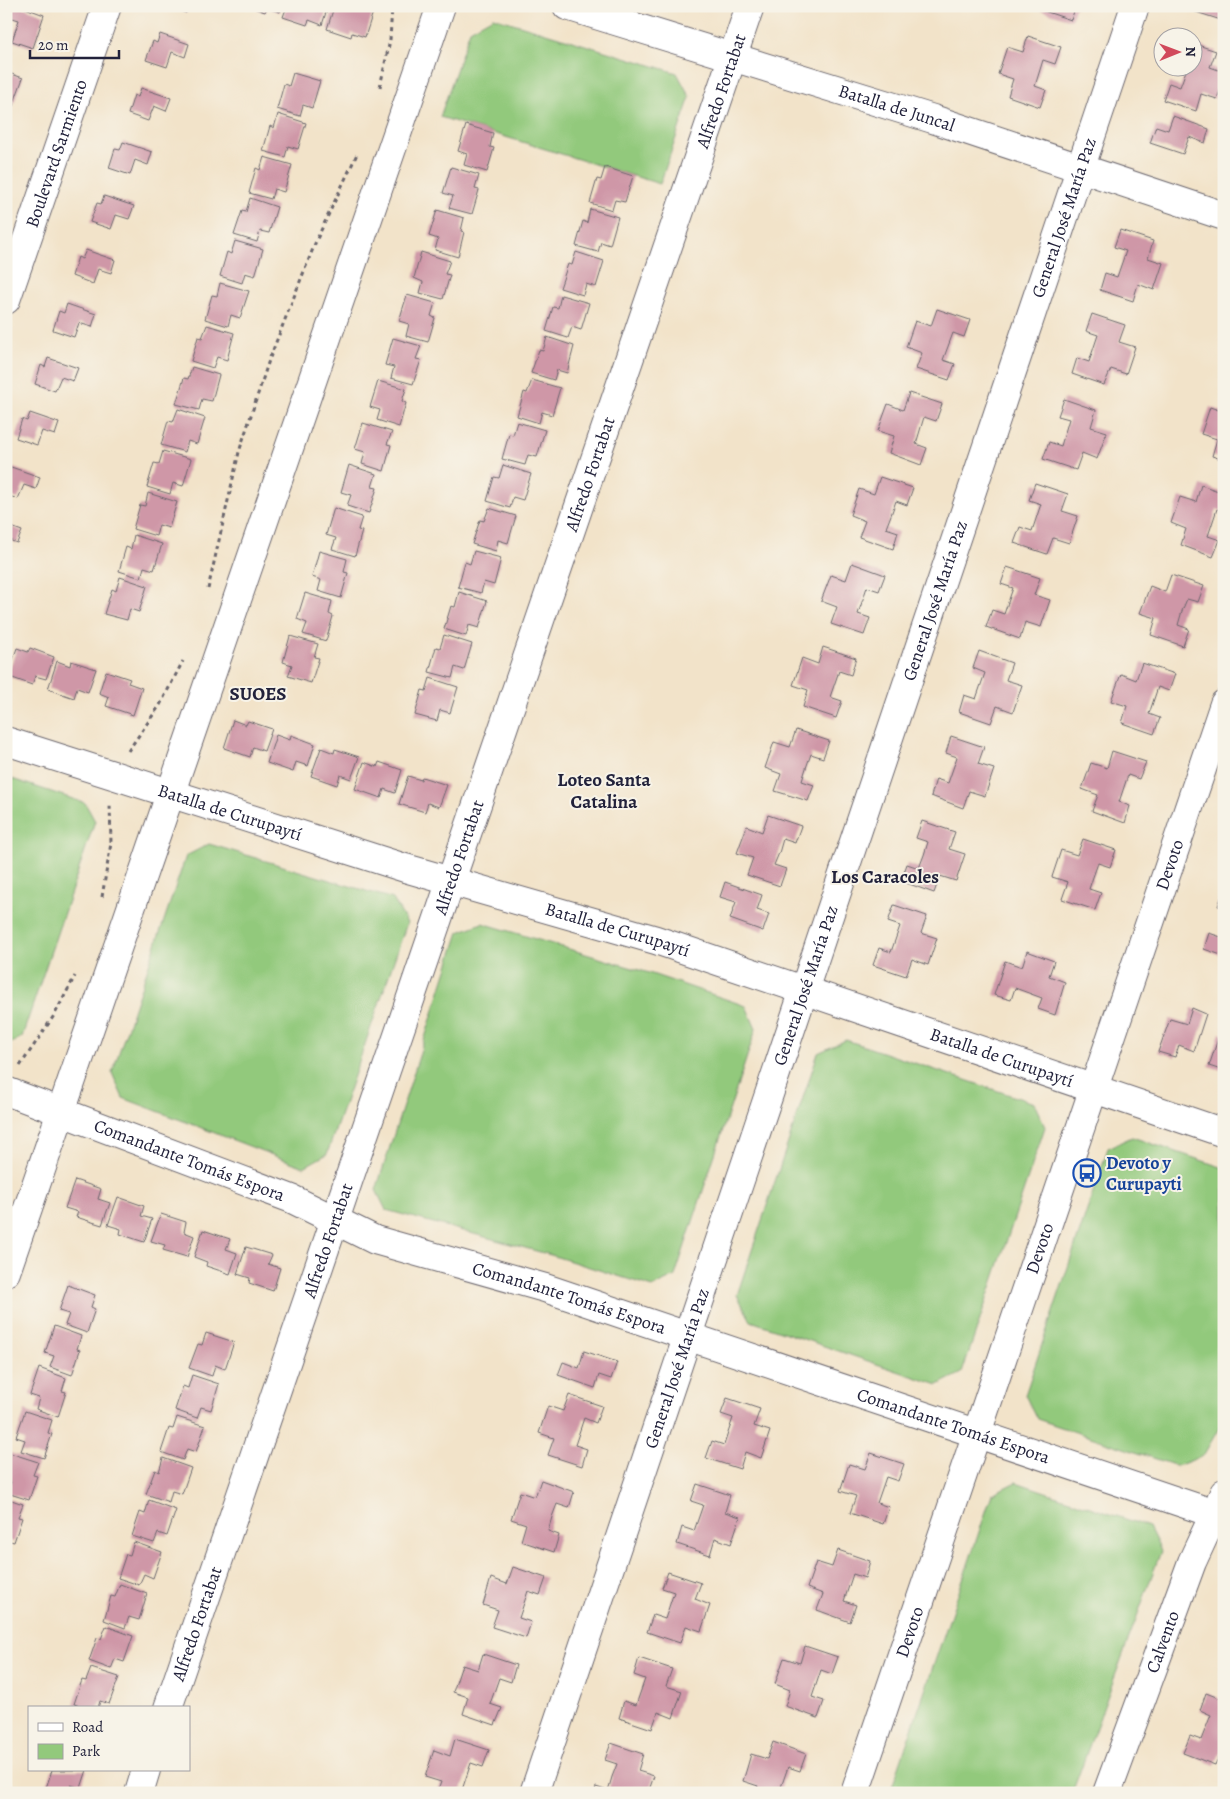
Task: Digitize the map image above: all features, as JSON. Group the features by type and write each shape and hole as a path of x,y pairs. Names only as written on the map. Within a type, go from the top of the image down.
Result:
{"street":[{"name":"Boulevard Sarmiento","path":"6,300 107,6"},
{"path":"6,1272 441,6"},
{"name":"Batalla de Juncal","path":"568,6 932,118 1224,216"},
{"name":"Alfredo Fortabat","path":"169,1706 750,6"},
{"name":"General José María Paz","path":"534,1793 1136,6"},
{"name":"Devoto","path":"855,1793 1224,704"},
{"name":"Batalla de Curupaytí","path":"6,741 451,881 656,940 1224,1133"},
{"name":"Comandante Tomás Espora","path":"8,1091 292,1198 375,1240 545,1288 977,1433 1221,1508"},
{"name":"Calvento","path":"1107,1793 1192,1562 1221,1508"},
{"path":"138,1793 145,1772"}],"path":[{"path":"379,92 390,40 392,6"},
{"path":"206,597 240,452 269,360 312,248 358,152"},
{"path":"100,905 111,843 110,803 118,777 132,746 160,706 186,654"},
{"path":"8,1091 20,1065 55,1014 75,975"}],"green space":[{"path":"493,17 677,73 690,97 660,184 440,117 470,30"},
{"path":"6,777 85,803 95,821 22,1037 6,1046"},
{"path":"209,844 393,899 407,923 327,1154 304,1167 123,1098 112,1073 186,856"},
{"path":"482,923 646,972 746,1006 756,1029 675,1276 653,1287 551,1255 386,1210 376,1190 459,932"},
{"path":"846,1040 1034,1103 1045,1127 962,1373 938,1385 751,1321 737,1295 818,1053"},
{"path":"1132,1137 1224,1168 1224,1419 1203,1456 1177,1466 1037,1419 1025,1395 1108,1148"},
{"path":"1016,1482 1149,1527 1161,1551 1072,1793 890,1793 992,1494"}],"building":[{"path":"10,6 20,6 44,15 33,48 12,41 19,20 6,16"},
{"path":"166,6 188,6 186,13"},
{"path":"248,6 282,6 280,12 267,8 265,12"},
{"path":"287,6 328,6 322,25 309,20 307,25 283,17"},
{"path":"346,6 365,6 374,9 365,37 352,33 351,37 327,29 334,7 345,10"},
{"path":"1039,6 1076,6 1071,20 1038,9"},
{"path":"1194,6 1224,6 1224,21 1193,11"},
{"path":"160,34 189,44 185,57 172,52 167,67 146,60 153,41 157,43"},
{"path":"1028,36 1061,47 1055,64 1043,60 1035,86 1046,90 1040,107 1008,96 1013,79 998,74 1007,47 1023,52"},
{"path":"1202,46 1216,51 1210,67 1224,72 1224,80 1217,99 1201,94 1196,111 1163,100 1169,83 1180,87 1183,78 1202,78"},
{"path":"6,72 23,78 11,111 6,110"},
{"path":"293,73 320,81 312,108 303,105 300,116 277,109 284,84 289,86"},
{"path":"141,88 171,98 166,111 154,106 148,121 128,114 134,95 138,97"},
{"path":"278,114 306,123 298,149 288,146 285,157 263,151 270,126 274,128"},
{"path":"1173,116 1209,129 1205,143 1189,137 1183,154 1150,143 1156,126 1168,130"},
{"path":"466,125 493,133 490,147 494,148 487,172 464,165 467,154 458,151"},
{"path":"123,142 152,152 148,165 135,160 130,175 109,168 115,149 120,150"},
{"path":"264,157 292,165 284,192 274,189 271,199 249,193 256,168 260,170"},
{"path":"451,167 479,175 475,189 479,190 472,214 449,208 453,196 443,193"},
{"path":"605,167 633,176 625,202 615,200 612,210 590,203 597,179 601,180"},
{"path":"104,196 134,206 129,219 116,215 111,229 90,222 97,203 101,204"},
{"path":"250,198 277,207 269,233 260,231 257,242 234,235 242,211 246,212"},
{"path":"590,209 618,217 610,245 601,242 598,252 576,246 583,221 587,223"},
{"path":"437,210 464,218 461,231 464,232 458,257 435,250 438,239 429,236"},
{"path":"1120,230 1153,241 1148,258 1163,263 1154,290 1138,284 1133,301 1100,290 1105,273 1117,277 1126,251 1114,247"},
{"path":"235,241 263,249 255,276 245,273 242,283 220,276 227,252 231,254"},
{"path":"86,250 115,260 111,273 98,269 93,284 72,276 78,257 82,259"},
{"path":"421,252 450,261 445,274 450,275 443,299 420,293 423,282 414,278"},
{"path":"576,252 604,261 596,287 586,284 583,295 560,288 568,264 572,265"},
{"path":"220,283 249,291 240,318 231,315 228,326 205,319 212,295 217,296"},
{"path":"407,295 435,303 431,316 435,318 428,342 406,336 409,324 399,321"},
{"path":"561,295 589,303 581,330 572,327 568,338 546,331 553,307 558,308"},
{"path":"67,304 96,314 92,327 79,323 74,337 53,330 59,311 64,313"},
{"path":"937,309 970,320 964,337 953,333 943,360 955,364 949,380 916,369 922,353 906,347 915,321 931,326"},
{"path":"1092,314 1125,325 1119,342 1135,347 1126,374 1111,369 1104,385 1072,374 1077,358 1089,362 1098,335 1086,331"},
{"path":"207,325 234,333 227,360 217,357 213,368 191,361 198,337 202,338"},
{"path":"547,337 574,346 567,373 557,370 554,380 531,373 539,350 543,351"},
{"path":"393,338 421,346 416,359 421,360 413,384 391,378 394,367 385,365"},
{"path":"48,358 78,368 73,381 61,377 55,391 35,384 41,365 45,367"},
{"path":"192,367 219,375 212,401 202,399 199,410 176,404 184,378 188,379"},
{"path":"532,380 560,388 552,415 542,412 539,423 517,416 524,392 527,393"},
{"path":"378,381 406,389 402,401 406,403 399,427 377,420 380,410 370,407"},
{"path":"909,393 942,404 936,421 924,417 916,444 927,448 921,465 889,453 894,436 878,431 888,404 903,410"},
{"path":"1064,399 1096,410 1091,427 1107,432 1097,459 1082,453 1076,470 1043,459 1049,442 1061,446 1069,419 1058,416"},
{"path":"1210,407 1224,412 1224,460 1212,456 1217,439 1201,434"},
{"path":"178,409 205,418 197,444 188,441 185,452 161,445 168,421 173,422"},
{"path":"30,413 59,423 55,435 42,431 37,445 16,438 22,419 27,421"},
{"path":"517,422 545,430 537,457 528,455 525,465 502,459 509,434 513,435"},
{"path":"363,423 392,432 387,444 391,445 384,471 362,464 365,452 355,449"},
{"path":"163,451 191,459 183,486 173,483 170,494 147,487 154,463 159,464"},
{"path":"349,465 376,474 372,487 377,488 369,513 347,506 351,495 341,492"},
{"path":"503,465 531,474 523,500 513,497 510,508 487,501 494,477 499,478"},
{"path":"11,467 40,477 36,489 24,485 18,499 6,495 6,474 8,475"},
{"path":"880,477 913,488 907,505 896,501 886,528 898,532 893,549 859,537 865,521 850,515 859,489 874,494"},
{"path":"1035,483 1068,494 1062,511 1078,516 1069,543 1053,538 1047,554 1014,543 1020,527 1032,531 1041,504 1029,500"},
{"path":"1201,485 1224,493 1224,512 1217,509 1208,536 1220,540 1213,557 1181,545 1186,529 1171,523 1180,497 1196,502"},
{"path":"148,493 177,502 169,528 159,525 156,536 133,529 140,505 145,506"},
{"path":"334,508 362,517 358,530 362,531 355,556 332,549 336,538 326,535"},
{"path":"489,508 516,516 508,543 498,540 496,551 472,544 480,520 484,521"},
{"path":"6,525 22,531 17,543 6,539"},
{"path":"134,535 162,544 154,570 144,567 141,578 119,571 126,547 131,549"},
{"path":"319,551 347,559 344,572 348,573 341,598 318,591 321,580 312,577"},
{"path":"474,551 501,558 494,585 484,582 481,593 458,587 465,562 470,564"},
{"path":"852,563 885,575 879,591 867,587 858,614 870,618 864,635 831,624 837,607 821,601 831,575 846,580"},
{"path":"1007,567 1040,578 1034,595 1050,600 1041,627 1025,622 1020,639 986,627 992,610 1004,614 1013,588 1001,584"},
{"path":"1171,575 1204,586 1198,602 1187,599 1182,611 1178,625 1189,629 1183,646 1151,635 1156,618 1140,613 1150,586 1165,592"},
{"path":"120,577 147,586 139,612 130,609 127,620 104,614 112,589 116,591"},
{"path":"459,592 487,601 479,628 469,625 466,636 444,629 451,606 455,607"},
{"path":"305,593 332,601 329,614 333,616 326,641 303,634 307,623 297,619"},
{"path":"444,635 472,644 464,670 455,667 452,678 429,672 436,647 440,648"},
{"path":"290,636 318,644 314,657 319,658 311,683 288,676 292,665 283,662"},
{"path":"823,647 856,658 851,675 839,671 830,697 842,701 836,718 803,707 808,690 793,685 802,658 818,664"},
{"path":"17,648 28,652 30,648 54,657 46,679 35,676 32,685 7,676"},
{"path":"979,651 1012,663 1006,680 1022,685 1013,712 997,706 991,723 959,712 964,695 976,699 985,673 973,668"},
{"path":"57,661 70,666 71,661 96,669 88,692 77,688 74,698 48,689"},
{"path":"1142,663 1175,674 1169,691 1158,687 1149,714 1160,718 1154,734 1122,723 1127,706 1111,701 1121,674 1136,680"},
{"path":"106,671 130,679 128,683 142,688 133,715 106,706 109,697 99,693"},
{"path":"430,678 458,687 450,713 440,710 437,721 415,715 422,690 426,691"},
{"path":"233,720 246,725 248,721 272,729 264,751 253,747 250,757 224,748"},
{"path":"796,730 829,741 823,758 811,754 806,768 802,781 814,785 808,801 775,791 781,774 765,768 774,742 790,747"},
{"path":"276,735 290,740 291,735 315,744 308,766 296,762 293,772 267,763"},
{"path":"951,736 984,747 978,764 994,769 985,796 969,791 963,808 931,796 936,779 948,783 957,757 946,753"},
{"path":"321,748 334,753 335,749 359,757 351,779 340,775 337,785 311,776"},
{"path":"1112,751 1146,762 1139,779 1128,775 1119,802 1130,806 1125,823 1092,811 1098,795 1082,789 1091,763 1107,768"},
{"path":"364,762 377,767 379,762 402,770 395,793 384,789 381,798 355,789"},
{"path":"408,776 421,780 422,777 447,785 439,807 428,803 425,812 399,804"},
{"path":"768,815 801,826 795,843 783,839 774,865 786,869 780,886 747,875 753,858 737,853 747,826 762,832"},
{"path":"922,821 955,832 949,849 965,854 956,881 940,876 934,893 901,881 907,864 919,868 924,855 928,842 916,838"},
{"path":"1083,839 1116,850 1110,867 1098,863 1093,877 1089,889 1101,893 1095,910 1062,899 1068,882 1052,877 1061,850 1077,855"},
{"path":"725,882 762,895 757,910 769,914 763,931 730,919 736,902 720,897"},
{"path":"1224,890 1224,908 1218,906"},
{"path":"894,905 927,916 921,933 937,938 928,965 912,959 906,976 873,965 879,948 891,952 900,926 888,922"},
{"path":"1224,929 1224,956 1204,949 1209,933 1221,937"},
{"path":"1027,951 1054,961 1049,976 1065,982 1055,1015 1038,1009 1042,998 1015,988 1011,1000 994,995 1005,961 1022,967"},
{"path":"1192,1008 1206,1014 1194,1051 1179,1045 1175,1057 1158,1052 1170,1019 1187,1024"},
{"path":"1220,1033 1224,1035 1224,1071 1209,1066"},
{"path":"75,1180 101,1189 98,1199 110,1203 102,1225 76,1217 78,1212 65,1208"},
{"path":"118,1197 144,1206 141,1216 152,1219 144,1242 120,1234 121,1229 108,1225"},
{"path":"161,1214 186,1222 184,1232 194,1236 187,1257 163,1250 165,1245 151,1241"},
{"path":"203,1230 230,1239 226,1249 237,1253 230,1274 206,1266 207,1262 194,1257"},
{"path":"246,1247 272,1255 268,1264 280,1268 273,1291 249,1283 250,1278 237,1274"},
{"path":"68,1285 95,1295 91,1307 95,1309 87,1333 65,1325 69,1314 59,1311"},
{"path":"54,1326 81,1336 77,1349 80,1350 72,1375 50,1367 54,1356 45,1353"},
{"path":"206,1333 234,1342 225,1369 215,1365 212,1376 189,1368 198,1344 202,1345"},
{"path":"584,1351 617,1362 611,1379 599,1375 595,1388 558,1375 563,1362 579,1368"},
{"path":"39,1368 66,1378 62,1391 66,1392 58,1417 36,1409 39,1398 30,1395"},
{"path":"192,1375 219,1384 211,1410 201,1407 197,1418 175,1410 183,1386 188,1388"},
{"path":"569,1395 602,1406 596,1423 584,1418 575,1445 587,1449 582,1466 548,1455 554,1438 539,1433 548,1406 563,1411"},
{"path":"727,1398 760,1409 754,1426 770,1431 761,1458 745,1452 740,1469 706,1458 712,1441 724,1445 733,1418 721,1414"},
{"path":"25,1411 52,1420 48,1433 52,1434 44,1458 21,1451 25,1440 16,1437"},
{"path":"177,1417 205,1426 196,1452 187,1449 183,1460 161,1452 169,1428 173,1429"},
{"path":"10,1453 38,1462 33,1475 37,1476 29,1500 7,1493 11,1482 6,1480 6,1464"},
{"path":"871,1453 904,1464 898,1481 886,1477 877,1503 889,1507 883,1524 850,1513 856,1496 840,1491 849,1464 865,1469"},
{"path":"163,1458 191,1468 182,1494 172,1491 169,1502 146,1494 155,1470 159,1472"},
{"path":"541,1480 574,1492 569,1508 557,1504 552,1517 548,1531 559,1535 554,1552 521,1541 526,1524 511,1519 520,1492 535,1497"},
{"path":"697,1484 730,1495 725,1512 740,1517 731,1544 715,1538 710,1555 677,1544 682,1527 694,1531 703,1505 691,1501"},
{"path":"6,1498 23,1504 18,1517 22,1518 14,1542 6,1540"},
{"path":"149,1500 176,1510 167,1536 158,1533 154,1543 132,1536 140,1512 145,1514"},
{"path":"134,1542 162,1552 153,1578 144,1574 139,1585 118,1578 126,1554 130,1555"},
{"path":"838,1550 870,1561 865,1578 853,1574 844,1601 856,1605 850,1622 817,1610 823,1594 807,1588 816,1562 832,1567"},
{"path":"513,1567 546,1578 540,1595 528,1591 519,1618 531,1622 526,1638 492,1627 498,1610 483,1605 491,1578 507,1584"},
{"path":"668,1572 701,1583 695,1599 710,1605 701,1631 686,1626 680,1643 647,1632 653,1615 665,1619 674,1592 662,1588"},
{"path":"120,1584 147,1594 139,1620 129,1617 125,1628 104,1620 111,1596 115,1597"},
{"path":"106,1626 133,1636 124,1662 115,1659 111,1669 89,1661 97,1638 101,1639"},
{"path":"805,1646 838,1657 832,1674 821,1670 812,1697 824,1701 818,1718 785,1706 790,1690 775,1684 784,1658 800,1663"},
{"path":"483,1654 516,1665 511,1682 499,1678 490,1704 502,1708 495,1725 463,1714 468,1697 453,1692 462,1665 478,1670"},
{"path":"639,1658 672,1669 666,1686 682,1691 673,1718 658,1712 652,1729 619,1718 624,1701 636,1705 645,1679 634,1675"},
{"path":"91,1668 119,1677 109,1704 100,1701 99,1706 80,1706 74,1704 82,1680 86,1681"},
{"path":"1206,1693 1224,1700 1224,1749 1222,1749 1215,1765 1183,1753 1190,1736 1201,1740 1211,1715 1200,1710"},
{"path":"455,1739 489,1750 483,1767 471,1763 462,1790 470,1793 437,1793 441,1782 425,1777 434,1750 450,1756"},
{"path":"773,1742 806,1754 800,1771 788,1767 779,1793 756,1793 758,1786 743,1781 751,1754 767,1759"},
{"path":"611,1743 643,1754 638,1771 654,1776 648,1793 594,1793 596,1787 608,1791 617,1764 605,1760"},
{"path":"51,1772 86,1772 81,1788 71,1785 69,1793 60,1793 46,1788"}],"place":[{"name":"Devoto y Curupayti","path":"1087,1173"}],"district":[{"name":"SUOES","path":"258,693"},
{"name":"Loteo Santa Catalina","path":"604,790"},
{"name":"Los Caracoles","path":"885,876"}]}
